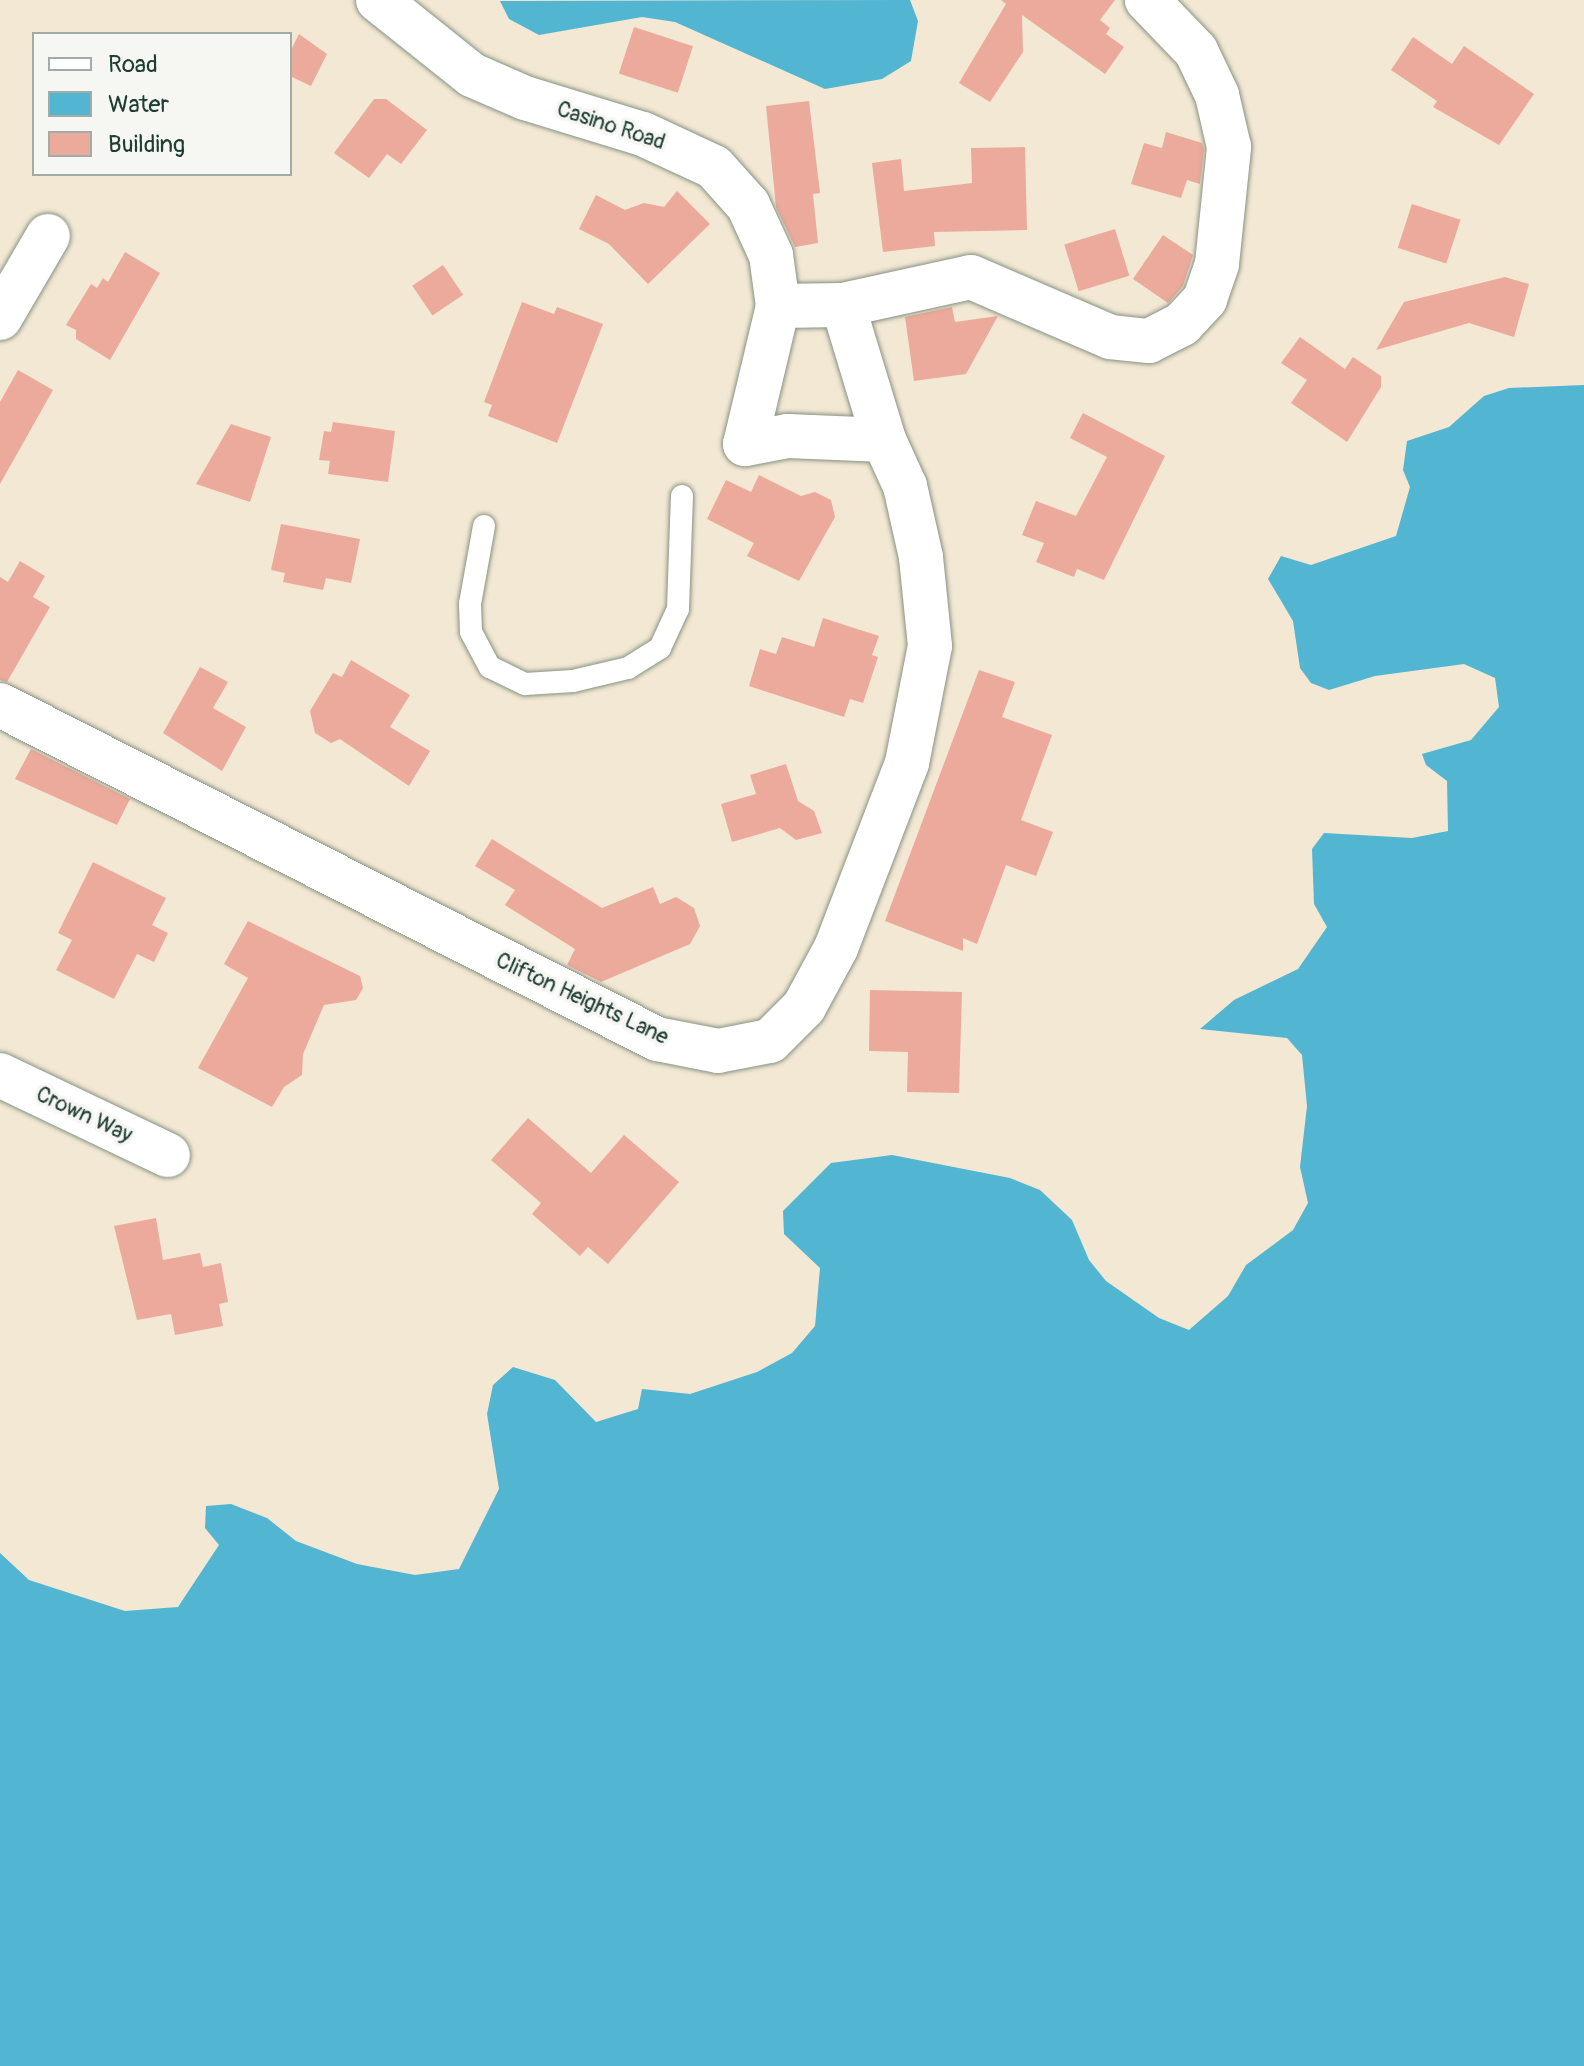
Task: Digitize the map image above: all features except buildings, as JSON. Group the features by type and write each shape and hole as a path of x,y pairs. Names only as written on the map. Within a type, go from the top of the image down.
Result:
{"street":[{"name":"Casino Road","path":"378,0 472,75 576,114 643,134 714,167 748,205 771,255 778,306 745,444 788,436 884,440"},
{"path":"778,306 817,309 971,277 1110,337 1149,341 1182,324 1205,299 1217,264 1229,147 1217,95 1196,51 1147,0"},
{"path":"0,318 48,236"},
{"path":"843,305 884,440"},
{"name":"Clifton Heights Lane","path":"0,705 657,1039 718,1051 770,1041 804,1007 836,948 890,812 923,699 930,646 921,557 905,486 884,440"},
{"name":"Crown Way","path":"0,1075 168,1155"}],"lane":[{"path":"484,526 470,604 471,632 490,667 525,684 573,681 628,668 660,648 678,609 682,496"}],"water":[{"path":"910,0 918,21 911,61 882,79 825,89 675,22 642,17 539,35 509,19 500,1"},
{"path":"1584,385 1584,2066 0,2066 0,1553 29,1580 125,1611 178,1607 219,1545 205,1528 206,1506 231,1504 267,1518 296,1541 357,1564 415,1575 459,1569 499,1489 487,1414 493,1385 513,1367 555,1380 596,1422 638,1409 642,1389 690,1394 757,1372 792,1353 815,1326 820,1268 784,1234 783,1211 831,1163 892,1155 1010,1178 1040,1190 1072,1220 1089,1260 1106,1281 1159,1318 1189,1330 1228,1296 1246,1265 1293,1230 1308,1203 1300,1167 1307,1106 1302,1055 1287,1038 1200,1029 1234,1000 1298,969 1327,927 1314,904 1312,849 1324,833 1412,838 1448,831 1447,781 1426,765 1422,754 1471,740 1499,707 1495,678 1464,664 1375,676 1329,690 1311,683 1300,668 1293,621 1268,579 1281,556 1311,565 1396,536 1410,487 1403,470 1407,441 1449,427 1484,396 1509,388"}]}
